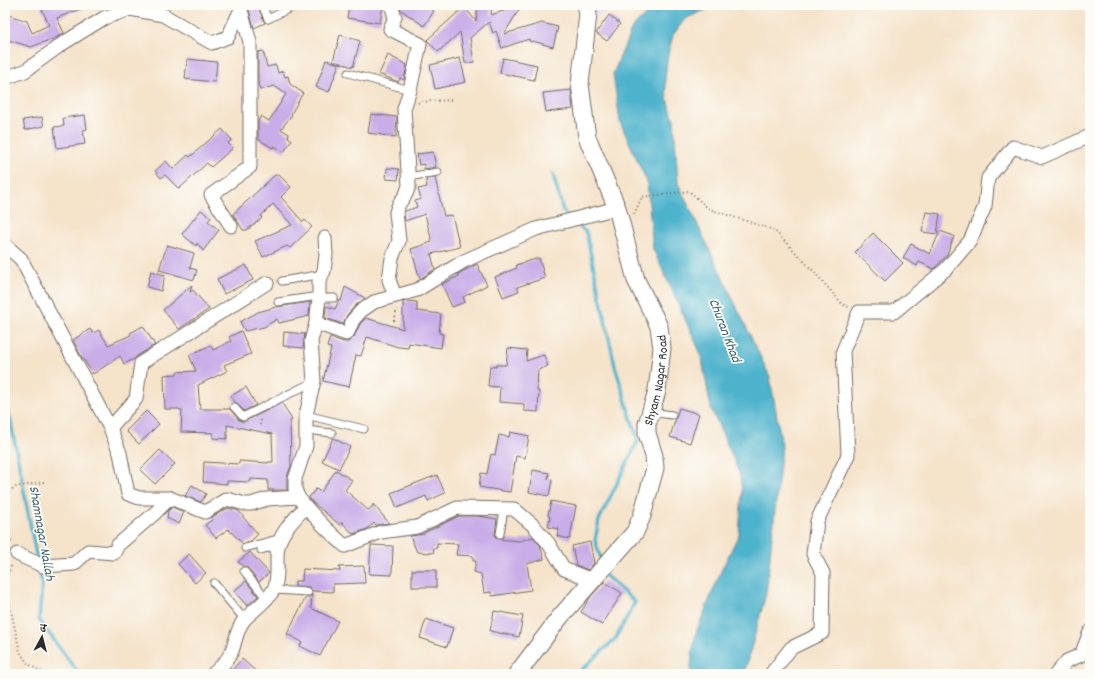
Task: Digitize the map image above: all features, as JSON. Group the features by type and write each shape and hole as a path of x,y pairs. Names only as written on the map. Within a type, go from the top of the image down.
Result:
{"street":[{"path":"391,5 395,17 390,29 420,44 410,90 404,109 409,186 396,212 399,241 392,258 389,280 395,296"},
{"name":"Shyam Nagar Road","path":"517,674 560,617 635,532 642,516 655,462 647,433 647,424 657,391 662,357 660,334 656,320 636,280 617,208 587,137 580,84 588,14 586,5"},
{"path":"5,78 24,71 62,44 104,18 130,9 163,15 212,43 228,37 242,8"},
{"path":"231,226 211,195 250,167 250,42 242,8"},
{"path":"771,674 791,648 822,633 823,573 813,554 817,521 848,455 843,351 859,312 894,312 946,269 970,241 985,206 988,178 1013,147 1042,157 1090,136"},
{"path":"316,323 346,334 353,320 361,311 374,302 417,290 464,261 536,229 617,208"},
{"path":"325,238 326,255 323,274 319,281 316,323 311,341 313,385 306,415 306,446 295,479 295,489 301,502 345,546 381,532 417,527 457,508 514,509 534,526 549,544 564,569 592,580"},
{"path":"5,245 20,259 110,428 120,453 128,494 140,498 170,498 205,512 227,499 245,504 251,504 267,499 301,502"},
{"path":"110,428 136,400 141,363 267,283"},
{"path":"17,554 43,566 74,564 88,550 114,553 118,545 170,498"},
{"path":"213,674 232,652 240,626 270,594 278,579 280,541 301,502"},
{"path":"1056,674 1067,661 1081,655 1090,632"}],"lane":[{"path":"262,5 268,19 296,5"},
{"path":"348,73 410,90"},
{"path":"408,177 438,172"},
{"path":"282,281 323,274"},
{"path":"278,302 319,297 334,298"},
{"path":"234,407 243,418 309,384 313,385"},
{"path":"651,412 672,415"},
{"path":"306,415 364,429"},
{"path":"306,430 332,434"},
{"path":"500,534 504,508"},
{"path":"245,548 280,541"},
{"path":"262,550 280,541"},
{"path":"244,571 270,594 308,592"},
{"path":"214,583 245,620"}],"path":[{"path":"405,106 430,101 453,100"},
{"path":"642,197 689,191 709,209 774,230 843,305 859,312"},
{"path":"5,493 16,488 44,482"},
{"path":"5,526 17,554 5,582"},
{"path":"5,595 10,606 20,652 28,664 45,674"}],"shaded area":[{"path":"590,5 631,5 592,16"}],"water":[{"name":"Churan Khad","path":"656,5 716,5 685,19 673,35 668,54 665,78 667,98 674,119 678,183 770,377 782,446 766,594 744,674 690,674 693,647 697,630 721,571 739,534 742,492 740,476 711,409 701,354 653,249 647,182 620,122 613,74 632,28"}],"building":[{"path":"40,5 88,6 57,18 64,33 52,40 31,47 5,39 5,14 27,21 32,33 49,25"},
{"path":"251,5 257,5 265,23 254,28 249,10"},
{"path":"349,5 383,5 380,23 347,18"},
{"path":"399,5 426,5 434,11 424,26 401,10"},
{"path":"478,5 492,5 491,15 522,5 504,34 542,23 558,27 553,47 533,41 530,42 529,39 502,48 496,31 493,33 489,22 470,38 474,62 465,63 460,32 438,52 427,40 464,7 476,21"},
{"path":"609,15 620,24 607,41 596,33"},
{"path":"340,35 360,41 353,67 333,61"},
{"path":"263,51 267,67 276,65 278,73 283,71 285,77 288,76 290,84 303,93 291,114 292,115 281,129 289,134 288,137 292,140 284,152 274,146 273,148 258,139 258,121 261,116 269,121 286,94 274,86 260,90 258,82 258,52"},
{"path":"388,55 407,65 404,80 400,78 398,82 379,74"},
{"path":"460,58 466,82 435,89 430,65"},
{"path":"503,58 537,65 534,80 500,73"},
{"path":"187,59 217,62 215,82 185,79"},
{"path":"326,60 339,64 329,92 316,87"},
{"path":"571,90 573,109 546,112 543,93"},
{"path":"371,114 397,117 396,137 368,133"},
{"path":"85,115 87,129 83,130 85,144 57,148 54,127 64,126 63,118"},
{"path":"42,117 44,126 25,130 23,120"},
{"path":"222,129 232,140 228,143 233,148 211,167 207,163 179,189 165,175 161,178 155,171 166,161 173,169 188,155 190,157"},
{"path":"433,152 436,167 424,169 424,164 419,165 417,154"},
{"path":"387,168 399,169 398,180 386,179"},
{"path":"275,175 279,175 291,187 281,197 303,222 305,220 312,227 290,248 287,246 263,257 255,241 292,225 273,204 261,216 262,218 247,230 243,230 233,214"},
{"path":"435,178 444,216 452,215 460,247 431,254 435,269 420,279 411,249 432,242 425,214 405,221 404,213 405,211 417,207 415,201 421,199 418,189 427,187 426,179"},
{"path":"201,210 211,218 208,221 219,230 203,251 197,243 196,246 182,234"},
{"path":"926,212 940,214 937,234 922,232"},
{"path":"940,231 954,236 947,255 934,269 919,262 917,266 903,258 911,244 930,254"},
{"path":"873,233 903,263 885,281 855,252"},
{"path":"167,245 194,253 190,268 197,270 194,280 159,270"},
{"path":"539,258 545,278 517,287 519,291 503,297 495,277 517,268 516,265"},
{"path":"477,264 487,285 463,297 465,302 452,307 442,284 459,276 458,274"},
{"path":"246,265 253,280 224,294 217,279"},
{"path":"151,271 165,275 161,291 147,287"},
{"path":"192,285 190,292 193,290 209,309 179,329 163,310"},
{"path":"345,287 365,298 347,315 343,324 325,318 326,306 335,309 339,300 341,301"},
{"path":"310,302 309,316 279,323 277,319 264,327 245,331 240,322 258,312 276,307"},
{"path":"403,302 417,302 417,311 441,314 439,333 443,334 441,348 409,343 408,348 398,347 367,337 361,356 356,355 349,387 323,381 331,348 327,347 330,337 343,342 348,342 354,337 360,324 366,318 403,329"},
{"path":"143,326 155,345 124,364 120,356 93,374 73,340 90,329 93,333 99,330 108,345 131,335 130,333"},
{"path":"241,331 251,354 224,365 227,371 198,385 200,409 230,409 239,420 243,422 282,403 292,420 290,421 291,466 287,477 287,490 268,490 268,480 251,479 250,482 227,481 227,484 203,482 204,462 239,464 239,461 273,462 272,434 227,425 227,439 213,438 213,433 181,432 182,410 165,409 164,375 177,374 177,372 196,371 189,355 211,345 213,350 231,341 229,337"},
{"path":"284,332 305,334 303,348 283,346"},
{"path":"508,348 527,350 526,361 544,355 548,366 538,370 538,412 524,411 524,404 499,402 500,387 488,386 490,366 496,367 496,365 506,365"},
{"path":"246,387 256,405 244,411 231,396"},
{"path":"679,408 699,414 690,443 670,437"},
{"path":"146,411 159,424 139,444 126,431"},
{"path":"510,432 529,436 525,458 516,456 510,492 479,487 481,473 487,474 491,454 495,455 499,435 509,437"},
{"path":"333,438 350,447 339,469 322,461"},
{"path":"160,450 175,464 155,484 140,470"},
{"path":"336,470 352,480 345,490 368,510 373,506 373,504 389,523 376,525 374,523 367,529 353,534 342,522 340,525 312,502 309,497 316,489 321,492"},
{"path":"533,470 549,473 548,479 552,480 549,496 529,492"},
{"path":"437,475 445,493 428,501 426,496 397,508 391,493"},
{"path":"192,485 206,494 201,502 185,496"},
{"path":"551,501 576,506 570,539 557,536 559,529 548,527 550,517 548,516"},
{"path":"172,507 184,512 179,524 167,518 168,511"},
{"path":"228,508 239,511 258,534 251,541 243,544 228,529 216,538 205,525 213,519 212,517"},
{"path":"459,516 478,516 497,519 495,534 496,538 499,539 519,541 533,537 540,545 544,559 527,564 531,590 492,596 491,592 484,593 481,574 474,572 476,561 473,561 473,556 456,555 458,544 437,543 437,548 434,548 433,553 417,552 410,536 424,534"},
{"path":"590,542 594,563 588,570 576,565 572,546"},
{"path":"371,545 393,546 392,575 369,574"},
{"path":"250,552 269,573 259,582 248,568 238,562"},
{"path":"189,554 206,573 195,583 178,564"},
{"path":"364,566 365,583 333,584 333,592 313,591 309,587 295,586 295,581 302,581 303,569 340,571 339,567"},
{"path":"412,570 436,570 436,587 412,587"},
{"path":"246,581 258,596 247,606 234,591"},
{"path":"604,582 622,593 602,625 581,612 591,596"},
{"path":"312,594 311,608 338,621 320,656 300,646 302,642 287,634 306,597 310,597"},
{"path":"494,611 523,616 519,637 490,631"},
{"path":"426,619 453,628 447,647 420,638"},
{"path":"242,659 259,674 228,674"}],"waterway":[{"path":"553,174 563,211 569,217"},
{"path":"575,223 586,232 615,366 638,441 599,520 595,540 602,563"},
{"name":"Shamnagar Nallah","path":"5,409 10,417 37,560"},
{"name":"Shamnagar Nallah","path":"39,568 42,583 39,620 79,674"},
{"path":"577,674 616,638 635,602 605,575"}]}
